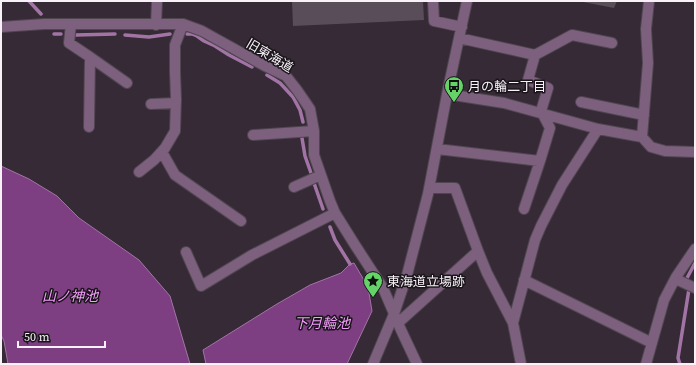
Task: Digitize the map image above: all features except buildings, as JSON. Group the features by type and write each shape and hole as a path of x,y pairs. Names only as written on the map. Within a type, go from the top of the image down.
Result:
{"street":[{"path":"156,25 157,1"},
{"path":"434,1 434,21 462,27"},
{"path":"373,364 396,319 429,188 447,94 468,1"},
{"path":"642,138 648,63 646,29 649,1"},
{"name":"旧東海道","path":"1,27 44,24 182,24 202,31 286,76 298,90 310,109 314,131 314,155 335,213 383,288 418,364"},
{"path":"71,24 69,43 127,83"},
{"path":"139,172 162,152 174,131 176,103 175,45 182,24"},
{"path":"459,38 535,55 572,35 612,43"},
{"path":"647,47 658,47"},
{"path":"524,209 550,128 541,111 548,88 528,80 535,55"},
{"path":"89,127 90,57"},
{"path":"447,94 504,103 598,129 642,138 651,147 665,151 695,152"},
{"path":"581,102 644,115"},
{"path":"151,104 176,103"},
{"path":"513,323 535,240 541,226 562,185 598,129"},
{"path":"253,135 314,131"},
{"path":"437,149 540,162"},
{"path":"162,152 175,175 241,222"},
{"path":"294,188 321,175"},
{"path":"429,188 455,188 487,273 513,323 521,364"},
{"path":"186,252 201,286 252,255 335,213"},
{"path":"646,364 664,300 695,249"},
{"path":"396,319 478,251"},
{"path":"678,279 695,288"},
{"path":"524,280 652,343"}],"water":[{"name":"山ノ神池","path":"1,166 29,179 57,196 79,218 139,260 170,296 190,364 8,364 4,341 1,335"},
{"name":"下月輪池","path":"354,263 368,287 372,311 347,364 206,364 203,350 277,304 310,285 341,273 350,264"}],"waterway":[{"path":"29,1 41,14"},
{"path":"54,34 61,34"},
{"path":"76,35 115,34"},
{"path":"125,35 149,37 170,34"},
{"path":"187,34 197,36 252,67"},
{"path":"267,75 280,83 293,97 300,110 303,122"},
{"path":"302,138 305,156 311,173"},
{"path":"314,183 323,209"},
{"path":"330,227 335,240 350,264"},
{"path":"680,364 678,358 689,289 687,278 695,263"}],"place":[{"name":"月の輪二丁目","path":"454,103"},
{"name":"東海道立場跡","path":"373,298"}]}
